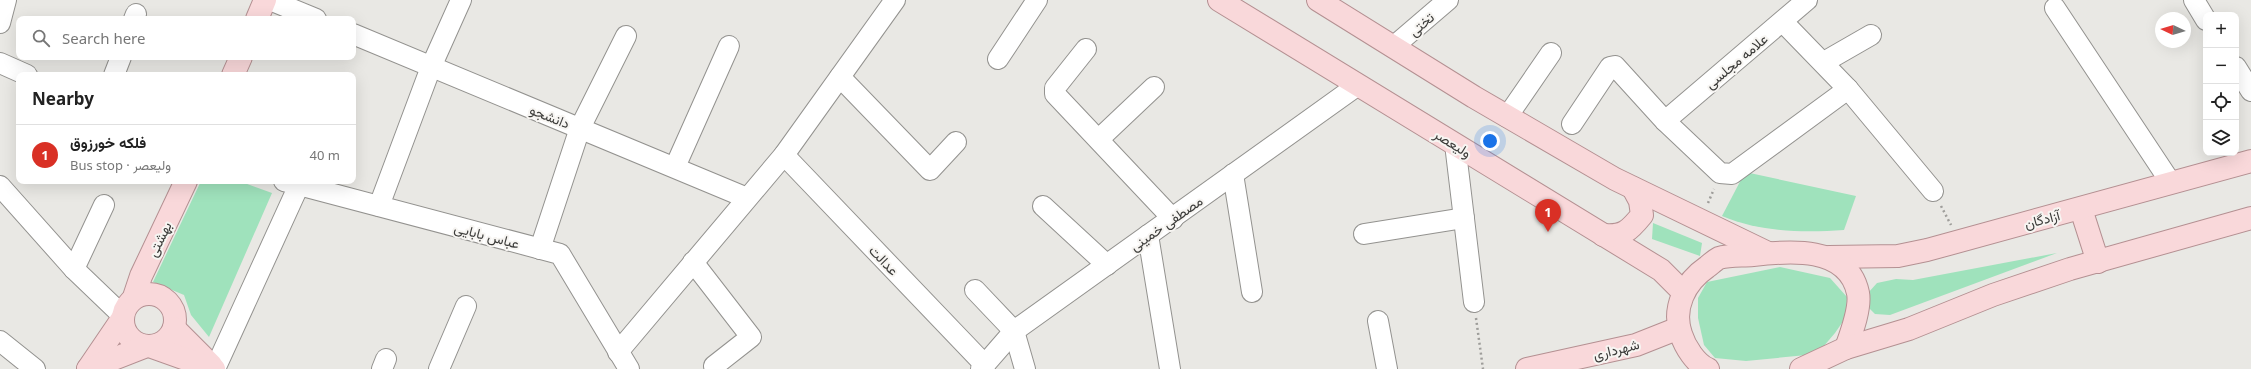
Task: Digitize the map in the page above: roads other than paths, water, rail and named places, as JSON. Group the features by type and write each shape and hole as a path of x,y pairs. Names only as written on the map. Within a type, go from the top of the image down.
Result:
{"main road":[{"path":"258,16 265,0"},
{"name":"ولیعصر","path":"1219,0 1661,270 1683,292"},
{"path":"1318,0 1508,117 1633,188 1768,253"},
{"path":"234,72 240,60"},
{"name":"آزادگان","path":"1830,258 1898,256 1959,242 2251,161"},
{"name":"بهشتی","path":"134,297 141,276 185,184"},
{"path":"1603,235 1617,236 1632,228 1642,215 1640,201 1633,188"},
{"path":"2081,208 2098,262"},
{"path":"1801,369 1846,348 1909,329 1993,295 2098,262 2251,218"},
{"path":"1700,368 1684,344 1677,316 1683,292 1697,273 1719,258 1800,251 1830,258 1850,274 1858,293 1854,326 1846,348"},
{"path":"147,294 159,296 169,304 175,315 174,328 168,339 157,346 147,346 88,369 122,318 126,306 134,297 147,294"},
{"path":"122,318 124,331 132,341 215,369"},
{"path":"174,328 215,369"},
{"name":"شهرداری","path":"1527,369 1636,345 1679,328"}],"street":[{"path":"0,23 6,0"},
{"path":"270,0 309,16"},
{"path":"379,206 431,67 461,0"},
{"path":"618,352 784,155 895,0"},
{"path":"998,59 1038,0"},
{"name":"تختی","path":"1393,47 1448,0"},
{"name":"علامه مجلسی","path":"1665,121 1807,0"},
{"path":"2194,0 2203,15"},
{"path":"2055,8 2171,183"},
{"path":"1783,22 1824,62 1848,89 1933,191"},
{"name":"دانشجو","path":"356,35 747,198"},
{"path":"1824,62 1871,35"},
{"path":"540,249 580,128 626,36"},
{"path":"675,168 729,46"},
{"path":"1086,49 1054,91 1055,94 1173,219"},
{"path":"1508,117 1551,52"},
{"path":"115,72 119,60"},
{"path":"0,63 20,72"},
{"path":"1572,124 1610,67 1615,66 1665,121 1720,173 1732,174 1848,89"},
{"path":"2239,72 2251,90"},
{"path":"840,77 930,170 956,142"},
{"name":"مصطفی خمینی","path":"983,367 1014,331 1148,235 1173,219 1233,174 1358,85"},
{"path":"1099,139 1154,87"},
{"path":"1455,144 1474,302"},
{"name":"عدالت","path":"784,155 983,367"},
{"path":"1233,174 1252,292"},
{"path":"215,369 292,184"},
{"name":"عباس بابایی","path":"296,184 560,254 629,369"},
{"path":"2,192 122,318"},
{"path":"74,268 104,205"},
{"path":"1043,206 1107,265"},
{"path":"1364,234 1464,218"},
{"path":"1148,235 1170,369"},
{"path":"693,262 751,337 714,366"},
{"path":"975,290 1014,331 1025,369"},
{"path":"439,369 466,306"},
{"path":"1378,322 1388,369"},
{"path":"0,341 35,369"}],"place":[{"name":"فلکه خورزوق","path":"1548,232"}]}
